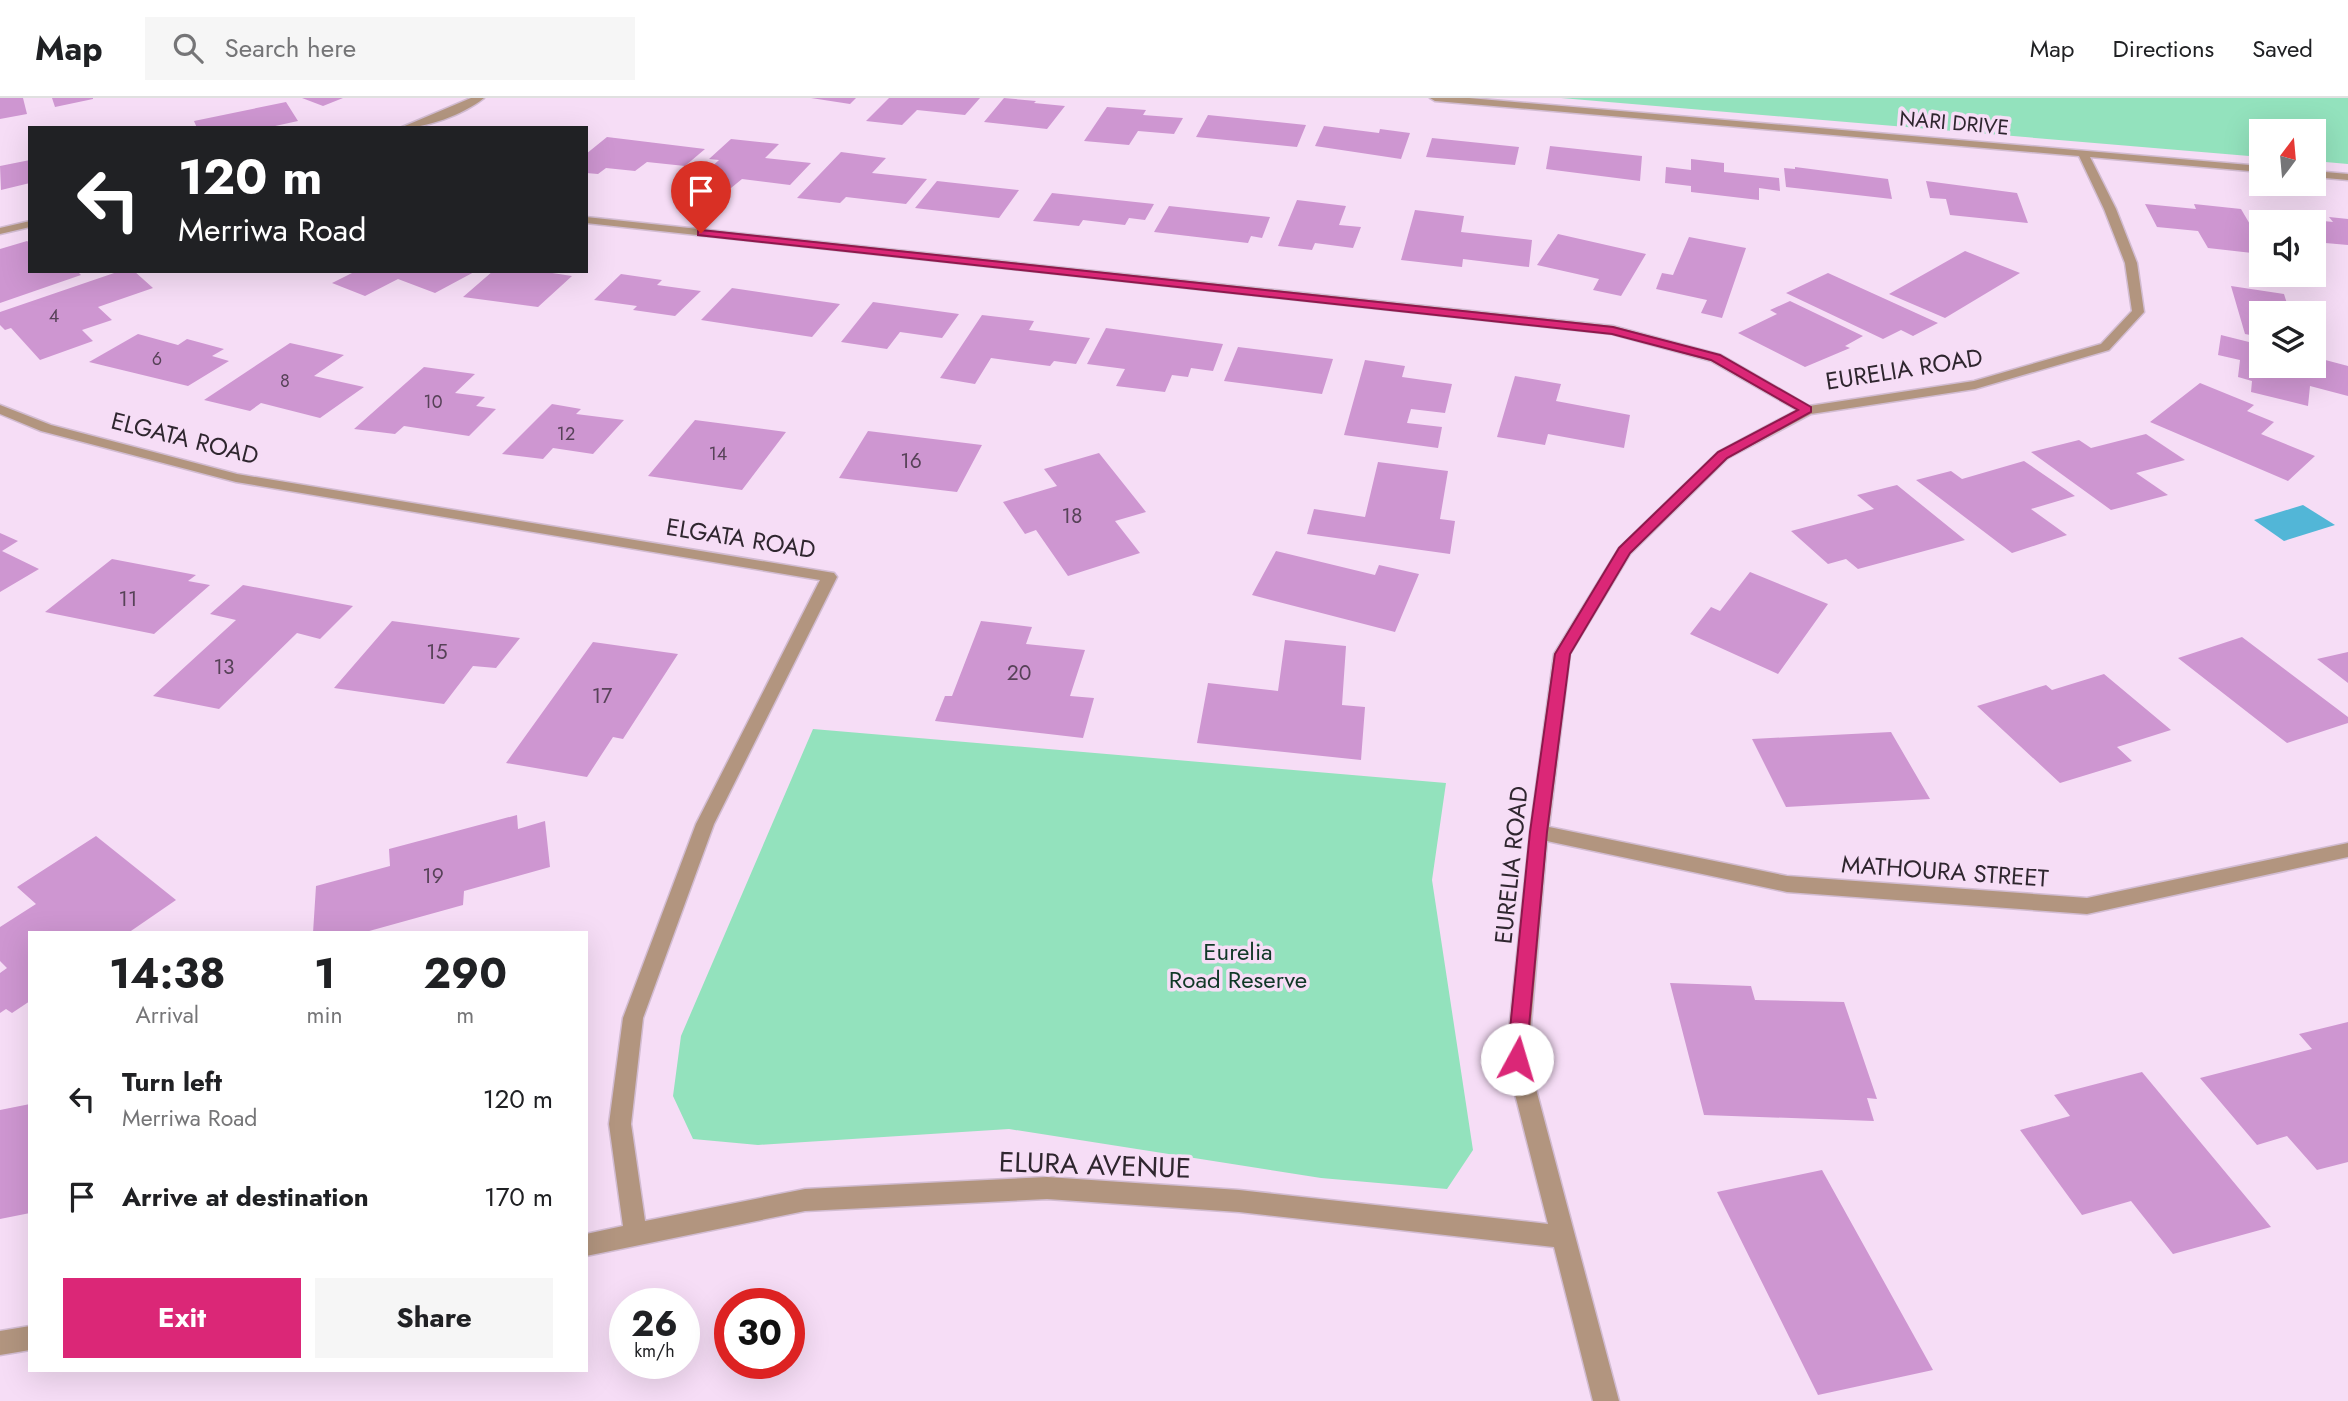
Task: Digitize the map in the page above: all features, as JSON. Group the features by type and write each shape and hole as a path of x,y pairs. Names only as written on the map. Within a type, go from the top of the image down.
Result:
{"street":[{"path":"411,126 480,98"},
{"name":"NARI DRIVE","path":"1435,98 2249,168"},
{"name":"EURELIA ROAD","path":"1606,1401 1517,1059 1539,832 1562,654 1624,551 1723,455 1807,410 1975,385 2105,347 2138,312 2131,263 2110,209 2083,154"},
{"path":"2326,175 2348,177"},
{"path":"588,220 1613,330 1716,358 1807,410"},
{"path":"0,231 28,224"},
{"name":"ELGATA ROAD","path":"0,410 46,428 236,478 829,577 705,824 633,1018 620,1124 636,1237"},
{"name":"MATHOURA STREET","path":"1539,832 1787,884 2087,906 2348,850"},
{"name":"ELURA AVENUE","path":"588,1245 636,1237 805,1200 1047,1188 1239,1201 1563,1237"},
{"path":"0,1343 28,1338"}],"green space":[{"path":"1561,98 2348,98 2348,164 2326,162 2326,119 2249,119 2249,156"},
{"name":"Eurelia Road Reserve","path":"813,729 1446,783 1432,880 1473,1150 1447,1189 1321,1178 1009,1129 758,1145 693,1139 673,1096 681,1036"}],"water":[{"path":"2303,505 2335,525 2284,541 2254,520"}],"building":[{"path":"0,98 23,98 27,114 0,119"},
{"path":"52,98 93,98 93,99 55,107"},
{"path":"302,98 343,98 323,106"},
{"path":"811,98 856,98 850,104"},
{"path":"889,98 980,98 965,115 917,110 902,125 866,121"},
{"path":"1004,98 1065,106 1047,129 984,122"},
{"path":"286,102 298,121 275,126 196,126 194,121"},
{"path":"1107,107 1146,110 1143,115 1183,118 1174,134 1138,131 1129,145 1084,141"},
{"path":"1208,115 1306,125 1297,147 1196,137"},
{"path":"1324,126 1379,133 1380,129 1410,133 1401,159 1315,146"},
{"path":"607,137 705,149 685,166 647,162 635,171 606,168 598,174 588,173 588,152"},
{"path":"1432,138 1519,147 1515,165 1426,157"},
{"path":"731,139 779,144 765,158 811,163 790,185 742,179 731,188 693,184 719,160 709,159"},
{"path":"1550,146 1642,156 1640,181 1546,169"},
{"path":"841,152 886,158 872,173 927,179 906,204 846,197 840,203 797,198"},
{"path":"1691,159 1724,163 1724,172 1779,178 1780,191 1759,188 1759,200 1691,192 1691,186 1665,183 1666,167 1691,170"},
{"path":"28,160 28,183 1,190 0,166"},
{"path":"1795,167 1888,179 1892,199 1786,187 1784,168"},
{"path":"937,181 1019,190 999,218 915,208"},
{"path":"1926,181 2017,193 2028,223 1950,215 1946,199 1930,198"},
{"path":"1052,193 1154,204 1145,220 1129,218 1125,225 1083,220 1079,226 1033,221"},
{"path":"1297,200 1346,206 1339,225 1361,227 1353,248 1315,243 1312,250 1278,246"},
{"path":"2145,204 2196,209 2194,204 2241,209 2249,223 2249,253 2208,248 2198,231 2157,227"},
{"path":"1169,206 1270,217 1262,238 1251,236 1248,243 1154,232"},
{"path":"1415,210 1464,216 1461,232 1532,240 1529,267 1463,259 1462,267 1401,260"},
{"path":"2329,217 2348,219 2348,245 2326,243 2326,221 2333,222"},
{"path":"1558,234 1646,254 1621,296 1593,290 1599,279 1537,265"},
{"path":"1689,237 1746,248 1722,318 1701,313 1707,300 1656,289 1662,273 1673,275"},
{"path":"27,241 28,273 81,275 0,303 0,249"},
{"path":"1965,251 2020,273 1945,318 1889,294"},
{"path":"114,273 136,273 153,288 98,307 112,320 82,330 93,341 40,360 11,328 5,330 0,325 0,312"},
{"path":"352,273 472,273 435,293 398,279 365,296 332,283"},
{"path":"491,273 552,273 572,276 538,307 463,297"},
{"path":"1828,273 1938,323 1913,336 1901,330 1883,339 1786,293"},
{"path":"621,274 662,280 657,285 701,291 675,316 633,310 637,306 594,300"},
{"path":"2231,286 2284,294 2286,301 2249,301 2249,335 2245,334"},
{"path":"732,288 840,304 812,337 701,320"},
{"path":"1790,301 1863,336 1845,346 1850,348 1805,367 1738,333 1777,314 1770,310"},
{"path":"873,302 959,314 942,338 900,332 887,349 841,342"},
{"path":"982,315 1034,321 1029,330 1090,338 1076,364 1054,361 1050,366 991,358 975,384 940,378"},
{"path":"1106,328 1223,344 1213,371 1191,368 1188,377 1172,375 1165,392 1116,386 1125,369 1087,364"},
{"path":"138,334 178,345 187,339 224,349 212,356 229,361 188,386 89,362"},
{"path":"2221,335 2249,342 2249,378 2326,378 2326,360 2348,366 2348,396 2310,386 2308,406 2251,392 2252,381 2238,377 2240,360 2218,355"},
{"path":"290,343 344,355 314,376 364,387 320,418 261,403 250,411 204,400"},
{"path":"1238,347 1333,359 1322,394 1224,381"},
{"path":"1365,360 1405,366 1402,377 1452,384 1445,413 1411,409 1407,423 1442,427 1438,448 1344,435"},
{"path":"424,367 475,374 455,393 485,397 476,406 496,409 469,436 404,426 395,434 354,429"},
{"path":"1515,376 1561,384 1556,401 1630,415 1624,448 1548,434 1545,445 1497,437"},
{"path":"2200,383 2254,405 2247,411 2274,422 2261,434 2315,456 2288,481 2150,422"},
{"path":"552,404 581,409 576,414 624,420 593,454 553,448 543,459 502,454"},
{"path":"695,420 786,432 742,490 648,476"},
{"path":"868,431 982,445 957,492 839,478"},
{"path":"2146,434 2185,460 2136,473 2168,495 2111,510 2031,452 2079,440 2091,448"},
{"path":"1099,453 1146,512 1115,521 1140,553 1068,576 1036,530 1025,534 1003,502 1057,486 1044,469"},
{"path":"2024,461 2075,496 2031,509 2067,535 2012,553 1916,480 1951,471 1962,479"},
{"path":"1378,462 1448,471 1440,519 1455,521 1450,554 1307,534 1314,509 1365,517"},
{"path":"1897,485 1965,540 1858,569 1846,559 1828,564 1791,531 1874,509 1857,495"},
{"path":"0,533 18,541 2,551 39,569 0,592"},
{"path":"1276,551 1375,575 1379,565 1419,574 1395,632 1252,595"},
{"path":"112,559 196,575 188,581 210,585 154,634 45,612"},
{"path":"1750,572 1828,604 1778,674 1690,634 1711,607 1720,611"},
{"path":"243,585 353,606 320,639 297,633 219,709 153,696 236,620 210,614"},
{"path":"392,621 520,638 496,668 473,666 444,704 334,688"},
{"path":"981,621 1032,627 1026,644 1085,650 1070,696 1094,698 1083,738 935,721 945,696 952,696"},
{"path":"2242,637 2348,717 2348,723 2287,743 2178,658"},
{"path":"1285,640 1346,646 1342,705 1365,707 1361,760 1197,743 1208,683 1278,691"},
{"path":"593,642 678,654 623,739 613,737 587,777 506,763"},
{"path":"2348,652 2348,683 2317,659"},
{"path":"2104,674 2171,730 2117,747 2132,761 2060,783 1977,706 2046,685 2052,690"},
{"path":"1891,732 1930,799 1786,807 1752,739"},
{"path":"517,815 518,829 545,821 550,867 464,891 463,905 369,931 313,931 316,886 390,866 389,849"},
{"path":"96,836 176,900 131,931 28,931 28,1002 12,1013 6,1009 0,1013 0,973 7,968 0,961 0,927 36,904 17,887"},
{"path":"1670,983 1751,986 1755,1000 1844,1002 1877,1099 1867,1098 1874,1121 1704,1115"},
{"path":"2348,1022 2348,1162 2317,1170 2287,1136 2257,1145 2200,1078 2312,1049 2299,1034"},
{"path":"2142,1072 2271,1227 2173,1254 2131,1201 2082,1215 2020,1130 2070,1116 2054,1095"},
{"path":"28,1104 28,1213 0,1219 0,1110"},
{"path":"1822,1170 1933,1370 1818,1395 1717,1192"}],"route":[{"path":"701,233 1613,330 1716,358 1807,410 1723,455 1624,551 1562,654 1543,792 1517,1059"}]}
